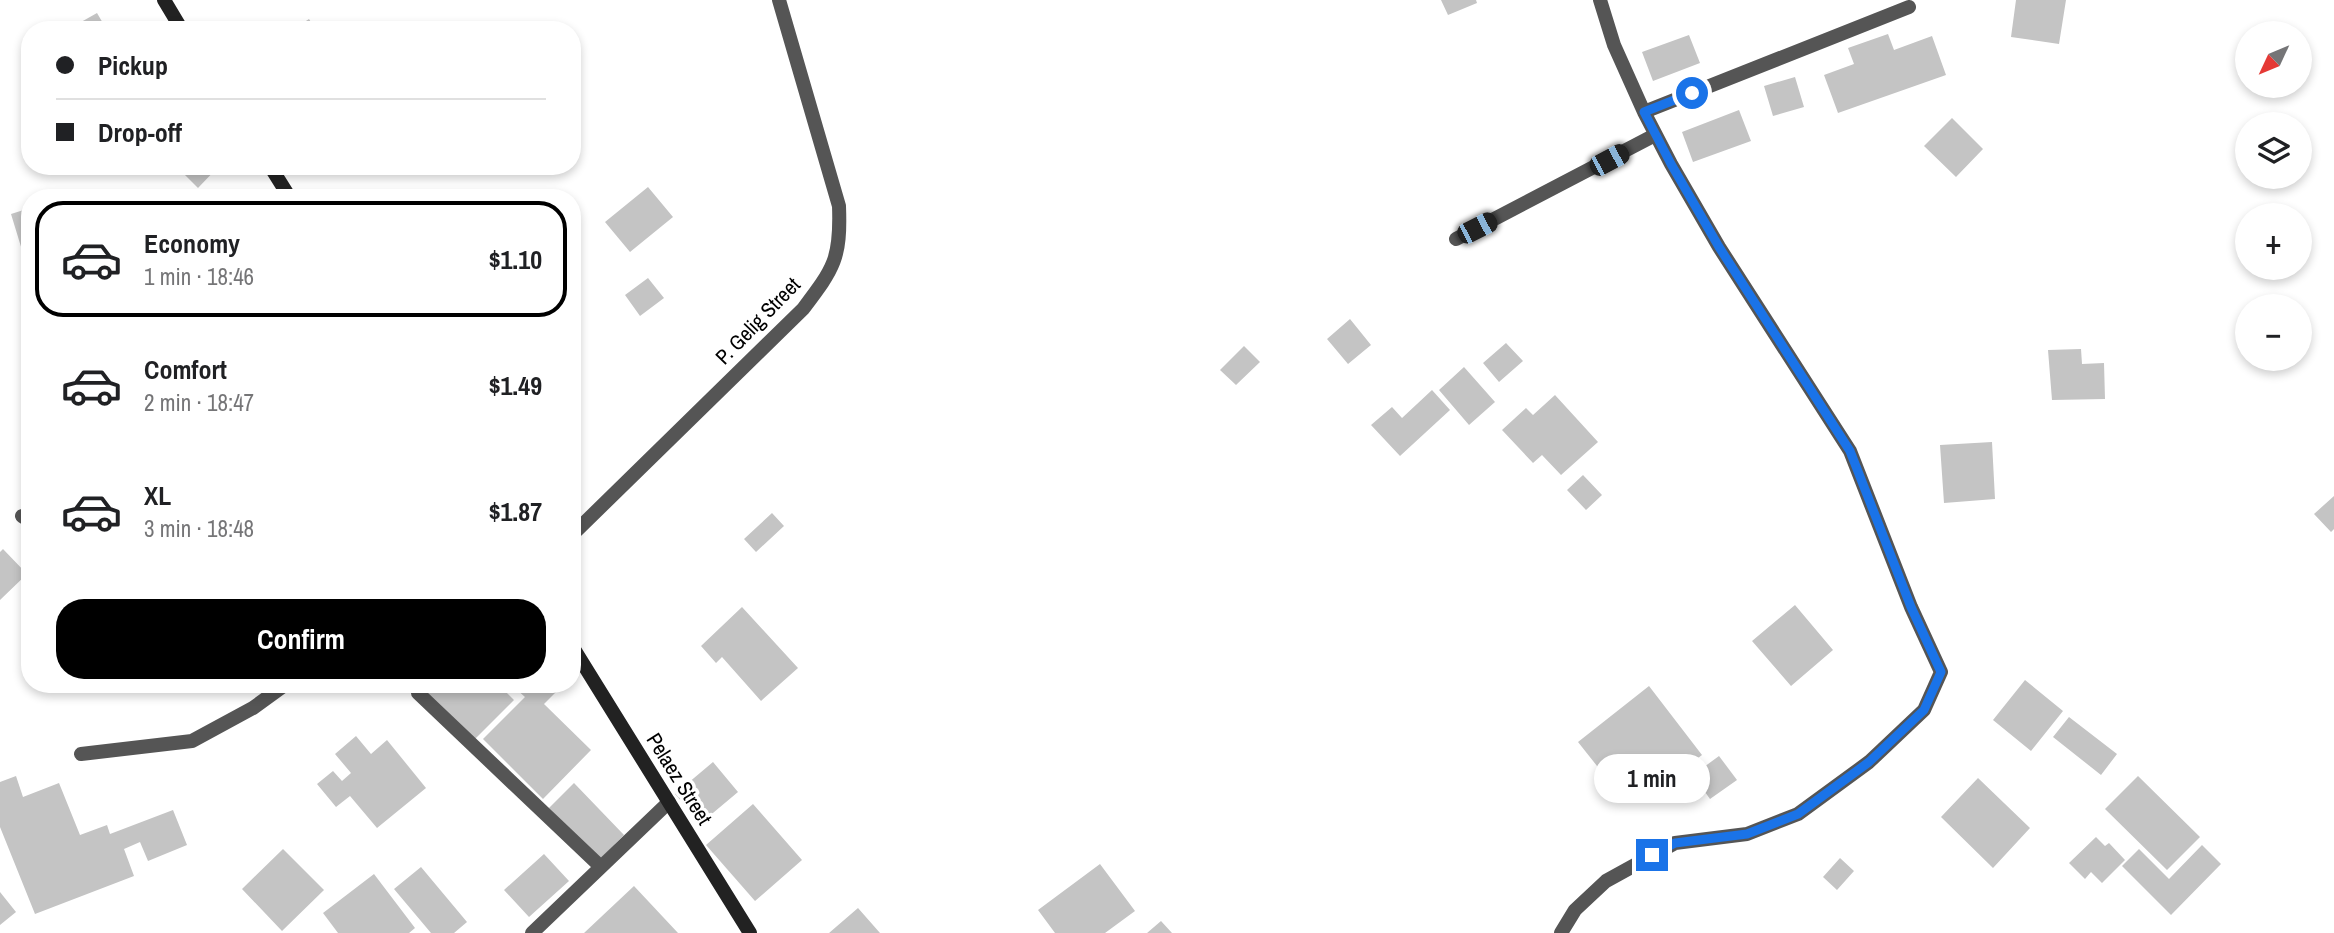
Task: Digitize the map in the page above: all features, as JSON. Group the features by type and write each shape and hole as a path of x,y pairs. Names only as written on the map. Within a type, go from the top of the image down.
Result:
{"street":[{"path":"164,0 177,21"},
{"name":"P. Gelig Street","path":"581,526 803,309 827,277 836,258 840,232 839,206 779,0"},
{"path":"1560,933 1575,910 1606,881 1675,843 1747,834 1798,814 1869,762 1924,710 1941,672 1911,607 1850,451 1719,247 1655,135 1614,45 1600,0"},
{"path":"1644,112 1909,7"},
{"path":"1456,239 1655,135"},
{"name":"Pelaez Street","path":"581,660 750,933"},
{"path":"81,754 192,741 253,708 274,693"},
{"path":"418,693 601,867"},
{"path":"532,933 669,802"}],"building":[{"path":"1441,0 1476,0 1477,3 1448,15"},
{"path":"2016,0 2066,0 2059,44 2011,37"},
{"path":"97,13 102,21 83,21"},
{"path":"1888,34 1894,50 1932,36 1946,75 1838,113 1824,75 1854,64 1848,48"},
{"path":"1689,35 1700,63 1653,81 1642,52"},
{"path":"1795,77 1804,107 1773,116 1764,86"},
{"path":"1739,110 1751,141 1693,162 1682,132"},
{"path":"1952,118 1983,149 1956,177 1924,146"},
{"path":"185,175 210,175 198,188"},
{"path":"648,187 673,217 630,252 605,222"},
{"path":"21,211 21,247 11,214"},
{"path":"648,278 664,298 640,316 625,295"},
{"path":"1350,319 1371,345 1348,364 1327,339"},
{"path":"1506,343 1523,361 1499,382 1483,363"},
{"path":"1244,346 1260,362 1236,385 1220,370"},
{"path":"2081,349 2082,364 2104,363 2105,399 2052,400 2048,350"},
{"path":"1464,367 1495,402 1469,425 1439,390"},
{"path":"1432,390 1450,410 1400,456 1371,425 1392,407 1402,418"},
{"path":"1555,395 1598,442 1561,475 1542,455 1533,463 1502,430 1526,408 1533,415"},
{"path":"1992,442 1995,499 1944,503 1940,445"},
{"path":"1583,475 1602,495 1586,510 1567,490"},
{"path":"2334,496 2334,529 2331,532 2314,514"},
{"path":"772,513 784,526 756,552 744,539"},
{"path":"3,549 21,568 21,580 0,600 0,552"},
{"path":"1795,605 1833,650 1791,686 1752,641"},
{"path":"742,607 798,668 761,701 722,657 716,663 701,646"},
{"path":"2025,680 2063,711 2031,751 1993,720"},
{"path":"1649,686 1702,755 1675,776 1667,766 1624,800 1578,742"},
{"path":"427,693 507,693 514,700 474,740"},
{"path":"521,693 555,693 544,704 591,750 543,799 483,739 525,697"},
{"path":"2069,717 2117,754 2101,775 2053,737"},
{"path":"356,736 371,754 387,740 426,788 377,828 350,796 336,807 317,784 333,771 342,781 351,773 335,754"},
{"path":"1719,756 1737,780 1710,799 1693,775"},
{"path":"713,762 738,792 701,823 675,794"},
{"path":"16,776 23,797 59,783 80,835 107,825 110,834 173,810 187,845 148,861 140,842 124,849 134,876 35,914 0,827 0,782"},
{"path":"2138,776 2200,837 2167,870 2105,809"},
{"path":"1978,778 2030,828 1993,868 1941,817"},
{"path":"574,783 624,835 599,860 549,808"},
{"path":"753,804 802,860 755,901 706,845"},
{"path":"2096,837 2105,846 2109,843 2125,860 2102,883 2091,872 2085,879 2069,863"},
{"path":"2202,845 2221,864 2171,915 2122,866 2139,849 2169,879"},
{"path":"283,849 324,890 282,931 242,889"},
{"path":"544,854 569,881 529,917 504,890"},
{"path":"1840,858 1854,871 1837,890 1823,877"},
{"path":"1100,864 1135,911 1105,933 1055,933 1038,910"},
{"path":"421,867 467,922 454,933 431,933 394,889"},
{"path":"374,874 415,928 409,933 338,933 323,913"},
{"path":"634,886 678,933 584,933"},
{"path":"0,892 16,912 0,925"},
{"path":"858,908 880,933 829,933"},
{"path":"1161,921 1172,933 1147,933"}],"route":[{"path":"1652,855 1675,843 1747,834 1798,814 1869,762 1924,710 1941,672 1911,607 1850,451 1719,247 1644,112 1692,93"}]}
